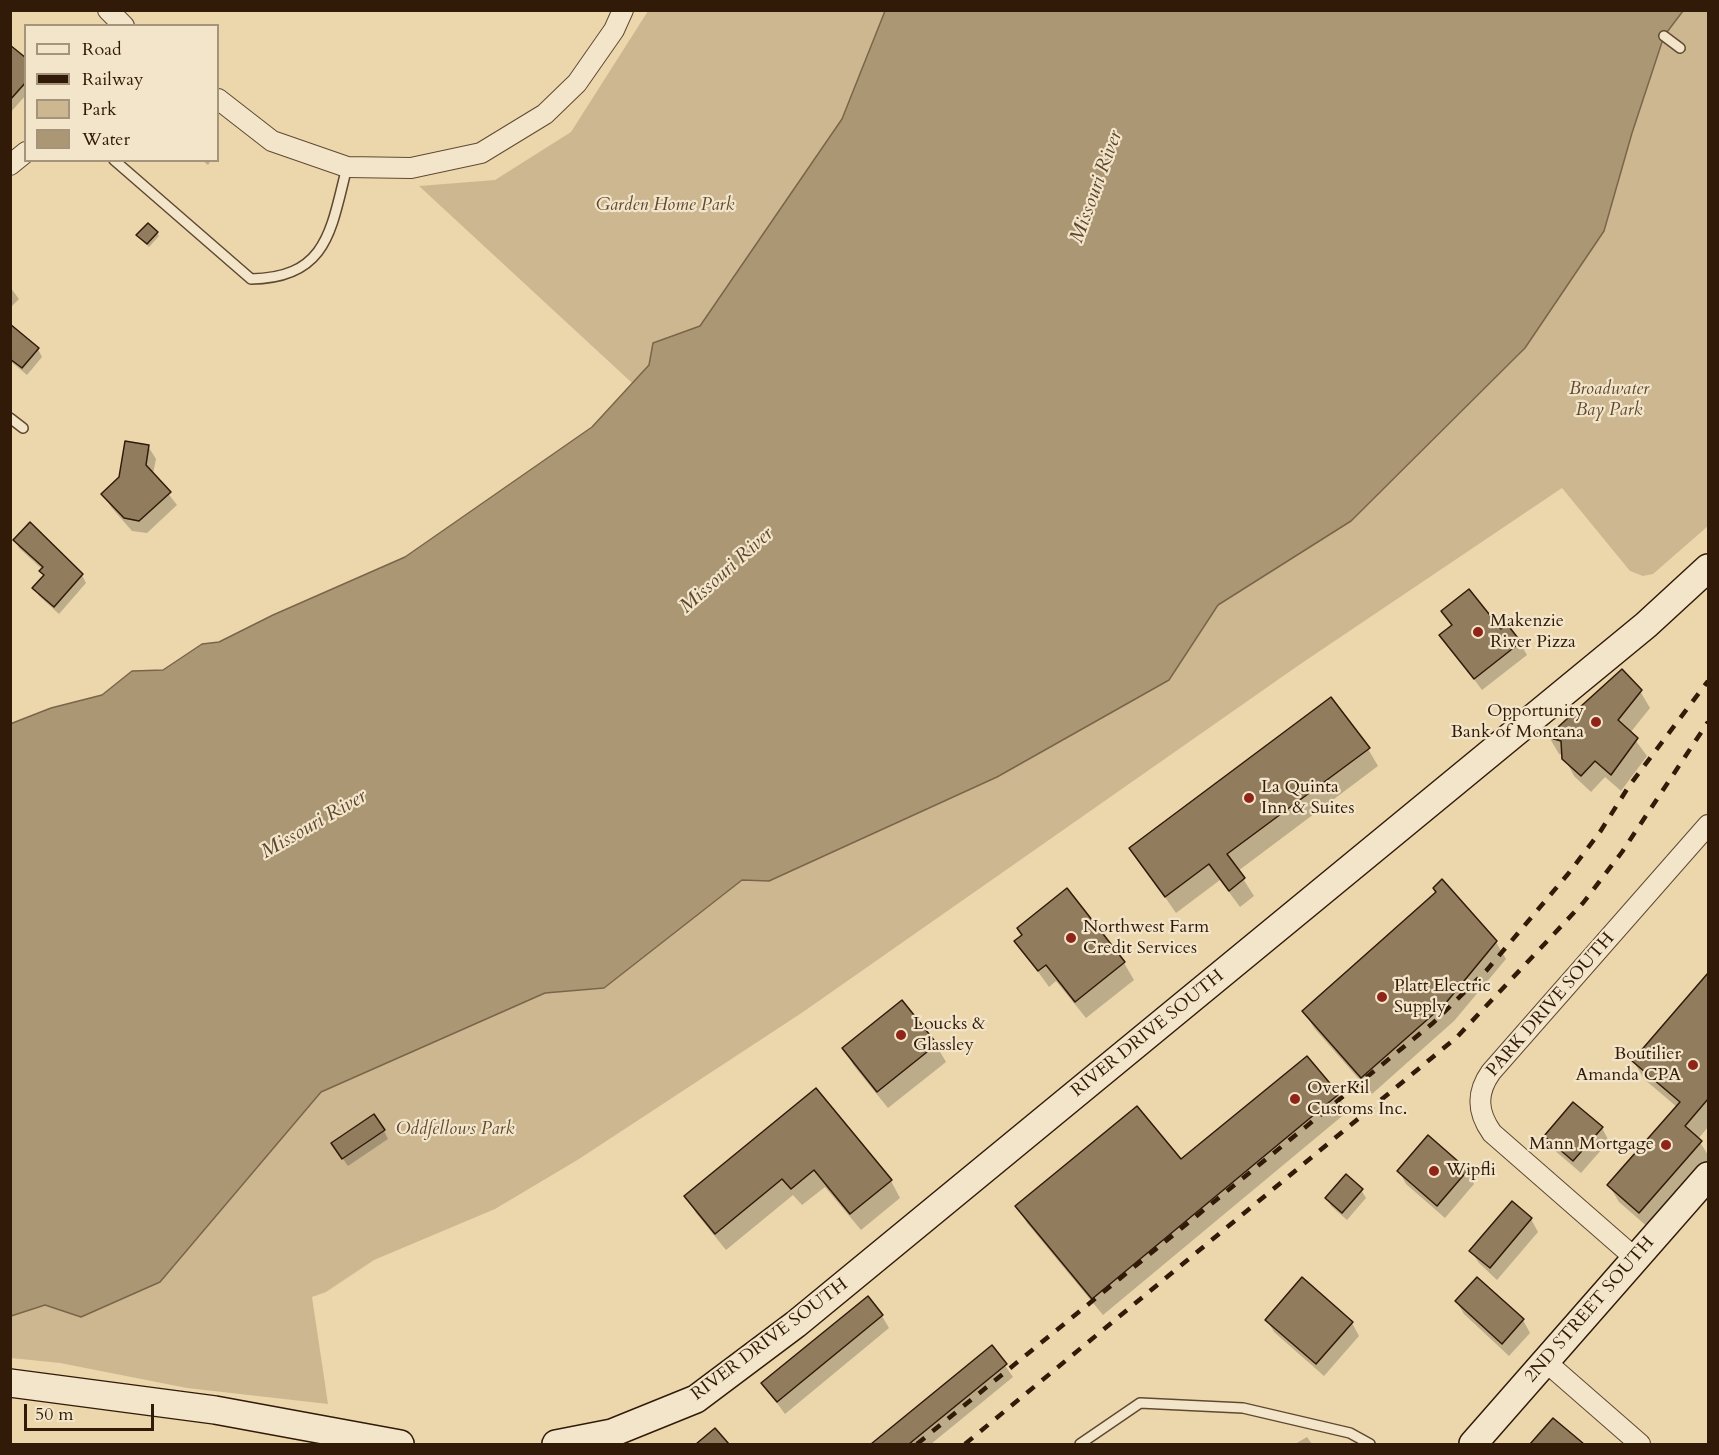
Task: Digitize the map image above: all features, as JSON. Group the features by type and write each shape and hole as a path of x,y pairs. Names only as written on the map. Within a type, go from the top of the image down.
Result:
{"main road":[{"name":"RIVER DRIVE SOUTH","path":"556,1444 612,1433 696,1399 736,1370 796,1324 1637,632 1708,568"},
{"name":"2ND STREET SOUTH","path":"1473,1444 1708,1176"},
{"path":"10,1383 216,1410 400,1444"}],"street":[{"path":"108,10 122,24"},
{"path":"219,100 272,141 346,167 411,168 481,153 545,114 577,83 614,30 623,10"},
{"path":"10,165 24,154"},
{"name":"PARK DRIVE SOUTH","path":"1635,1258 1492,1133 1480,1109 1479,1096 1491,1072 1708,825"},
{"path":"1546,1362 1640,1444"}],"lane":[{"path":"1664,36 1680,48"},
{"path":"116,162 251,279 276,279 308,265 329,234 346,167"},
{"path":"10,418 23,428"},
{"path":"1080,1444 1140,1403 1244,1408 1350,1433 1370,1444"}],"green space":[{"name":"Garden Home Park","path":"648,11 903,11 760,279 644,394 419,186 495,180 571,132"},
{"path":"1681,11 1708,11 1708,526 1653,574 1643,576 1630,571 1562,488 1299,665 803,1012 579,1159 495,1209 374,1260 326,1292 312,1297 328,1404 187,1388 60,1363 11,1358 10,1316 45,1304 81,1317 160,1282 321,1092 545,993 604,988 742,880 769,881 997,777 1169,680 1218,605 1351,521 1604,231 1632,133 1664,36"}],"water":[{"name":"Missouri River","path":"885,11 1683,11 1664,36 1632,133 1604,231 1525,348 1351,521 1218,605 1169,680 997,777 769,881 742,880 604,988 545,993 321,1092 160,1282 81,1317 45,1305 11,1316 10,724 51,708 102,695 132,671 163,670 202,644 219,642 273,615 405,557 592,427 649,365 653,343 700,326 842,119"}],"building":[{"path":"10,45 24,56 24,84 10,100"},
{"path":"148,223 158,232 147,244 136,235"},
{"path":"10,324 39,348 22,368 10,359"},
{"path":"125,441 149,445 146,465 171,492 139,521 124,518 101,494 119,477"},
{"path":"30,522 83,574 54,607 32,588 44,575 39,571 43,567 13,540"},
{"name":"Makenzie River Pizza","path":"1469,589 1501,629 1507,624 1521,642 1474,679 1439,635 1452,625 1441,611"},
{"path":"1622,669 1642,690 1618,720 1638,738 1611,775 1595,761 1581,776 1562,759 1561,741 1547,737"},
{"name":"La Quinta Inn & Suites","path":"1331,697 1370,748 1227,854 1245,878 1229,891 1209,864 1165,897 1129,848"},
{"path":"1442,879 1497,941 1445,1004 1361,1078 1302,1011 1436,892 1433,888"},
{"path":"1067,888 1125,962 1075,1002 1046,965 1038,971 1014,941 1022,935 1017,928"},
{"path":"1708,973 1708,1099 1685,1126 1702,1141 1639,1213 1607,1185 1680,1102 1632,1061"},
{"path":"902,1000 937,1044 877,1092 842,1048"},
{"path":"1307,1056 1339,1094 1092,1299 1015,1206 1137,1106 1181,1159"},
{"path":"816,1088 892,1180 850,1214 814,1170 791,1189 782,1179 715,1234 684,1196"},
{"path":"1573,1102 1603,1127 1573,1161 1544,1136"},
{"path":"374,1114 385,1130 342,1159 331,1143"},
{"path":"1428,1135 1468,1170 1437,1206 1397,1171"},
{"path":"1346,1174 1363,1189 1342,1213 1325,1198"},
{"path":"1512,1201 1532,1218 1490,1268 1469,1251"},
{"path":"1302,1277 1353,1322 1316,1364 1265,1320"},
{"path":"1477,1277 1524,1319 1502,1344 1455,1301"},
{"path":"868,1296 883,1315 777,1402 761,1383"},
{"path":"992,1345 1007,1364 909,1444 871,1444"},
{"path":"1553,1418 1584,1444 1530,1444"},
{"path":"715,1428 729,1444 696,1444"}],"railway":[{"path":"917,1444 1433,1023 1486,971 1568,874 1600,832 1629,786 1708,681"},
{"path":"965,1444 1457,1037 1583,903 1622,852 1708,722"}],"place":[{"name":"Makenzie River Pizza","path":"1478,632"},
{"name":"Opportunity Bank of Montana","path":"1596,722"},
{"name":"La Quinta Inn & Suites","path":"1249,798"},
{"name":"Northwest Farm Credit Services","path":"1071,938"},
{"name":"Platt Electric Supply","path":"1382,997"},
{"name":"Loucks & Glassley","path":"901,1035"},
{"name":"Boutilier Amanda CPA","path":"1693,1065"},
{"name":"OverKil Customs Inc.","path":"1295,1099"},
{"name":"Mann Mortgage","path":"1666,1145"},
{"name":"Wipfli","path":"1434,1171"}],"park label":[{"name":"Broadwater Bay Park","path":"1609,400"},
{"name":"Oddfellows Park","path":"455,1130"}]}
